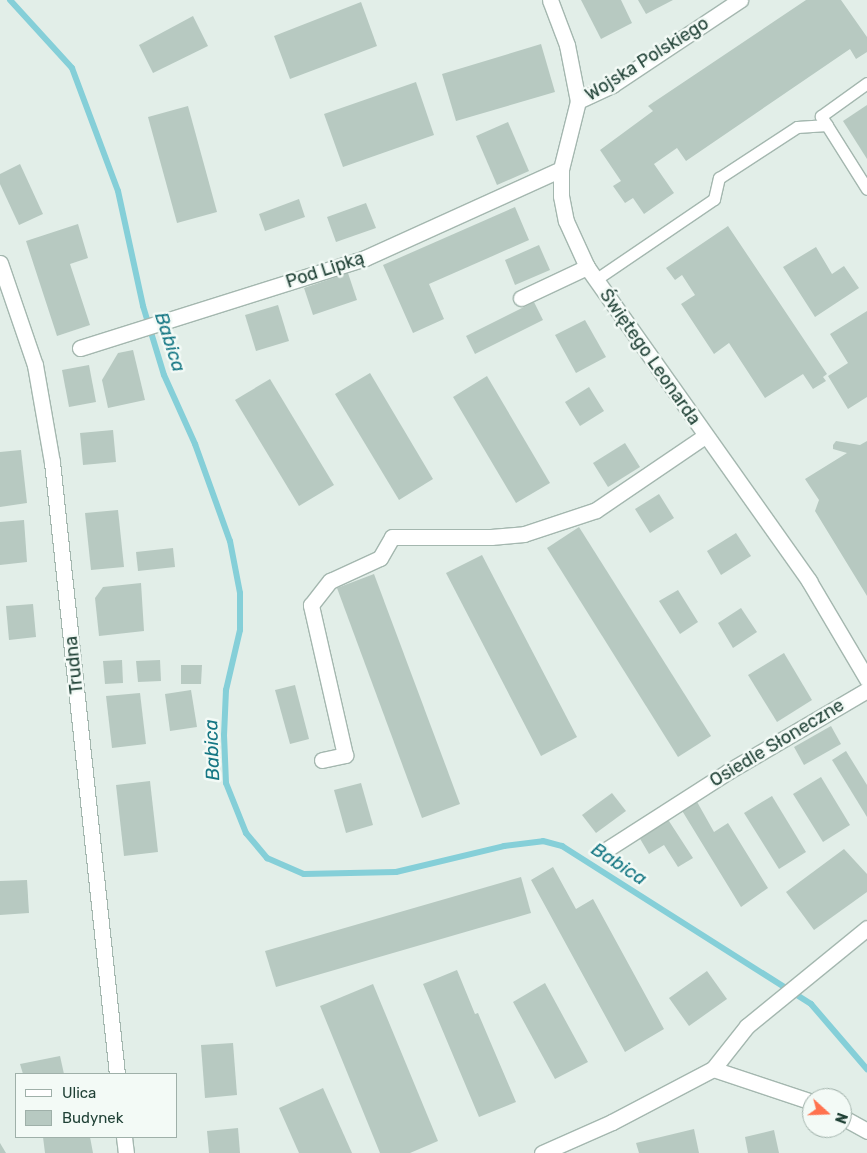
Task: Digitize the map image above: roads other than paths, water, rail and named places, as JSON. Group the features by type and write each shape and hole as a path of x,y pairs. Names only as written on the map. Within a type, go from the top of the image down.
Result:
{"street":[{"name":"Świętego Leonarda","path":"550,0 567,45 578,101 561,169 560,196 566,220 591,273 809,581 857,658 867,678"},
{"name":"Wojska Polskiego","path":"578,101 612,85 740,0"},
{"name":"Pod Lipką","path":"80,348 365,258 561,169"},
{"name":"Trudna","path":"0,263 35,365 52,462 118,1073"},
{"path":"521,298 591,273"},
{"path":"322,760 345,755 311,605 330,581 380,558 392,537 491,537 524,534 596,510 706,436"},
{"name":"Osiedle Słoneczne","path":"609,848 687,797 867,690"},
{"path":"542,1153 620,1118 713,1069 747,1026 867,928"},
{"path":"713,1069 802,1099"},
{"path":"852,1123 867,1131"},
{"path":"124,1138 126,1153"}],"lane":[{"path":"867,83 821,116 867,189"},
{"path":"591,273 714,199 719,178 797,127 827,125"}],"waterway":[{"name":"Babica","path":"10,0 72,68 118,191 143,306 164,375 195,444 230,541 240,593 240,630 226,690 224,735 226,783 246,833 267,858 304,874 396,872 504,846 543,841 562,846 811,1004 867,1069"}]}
